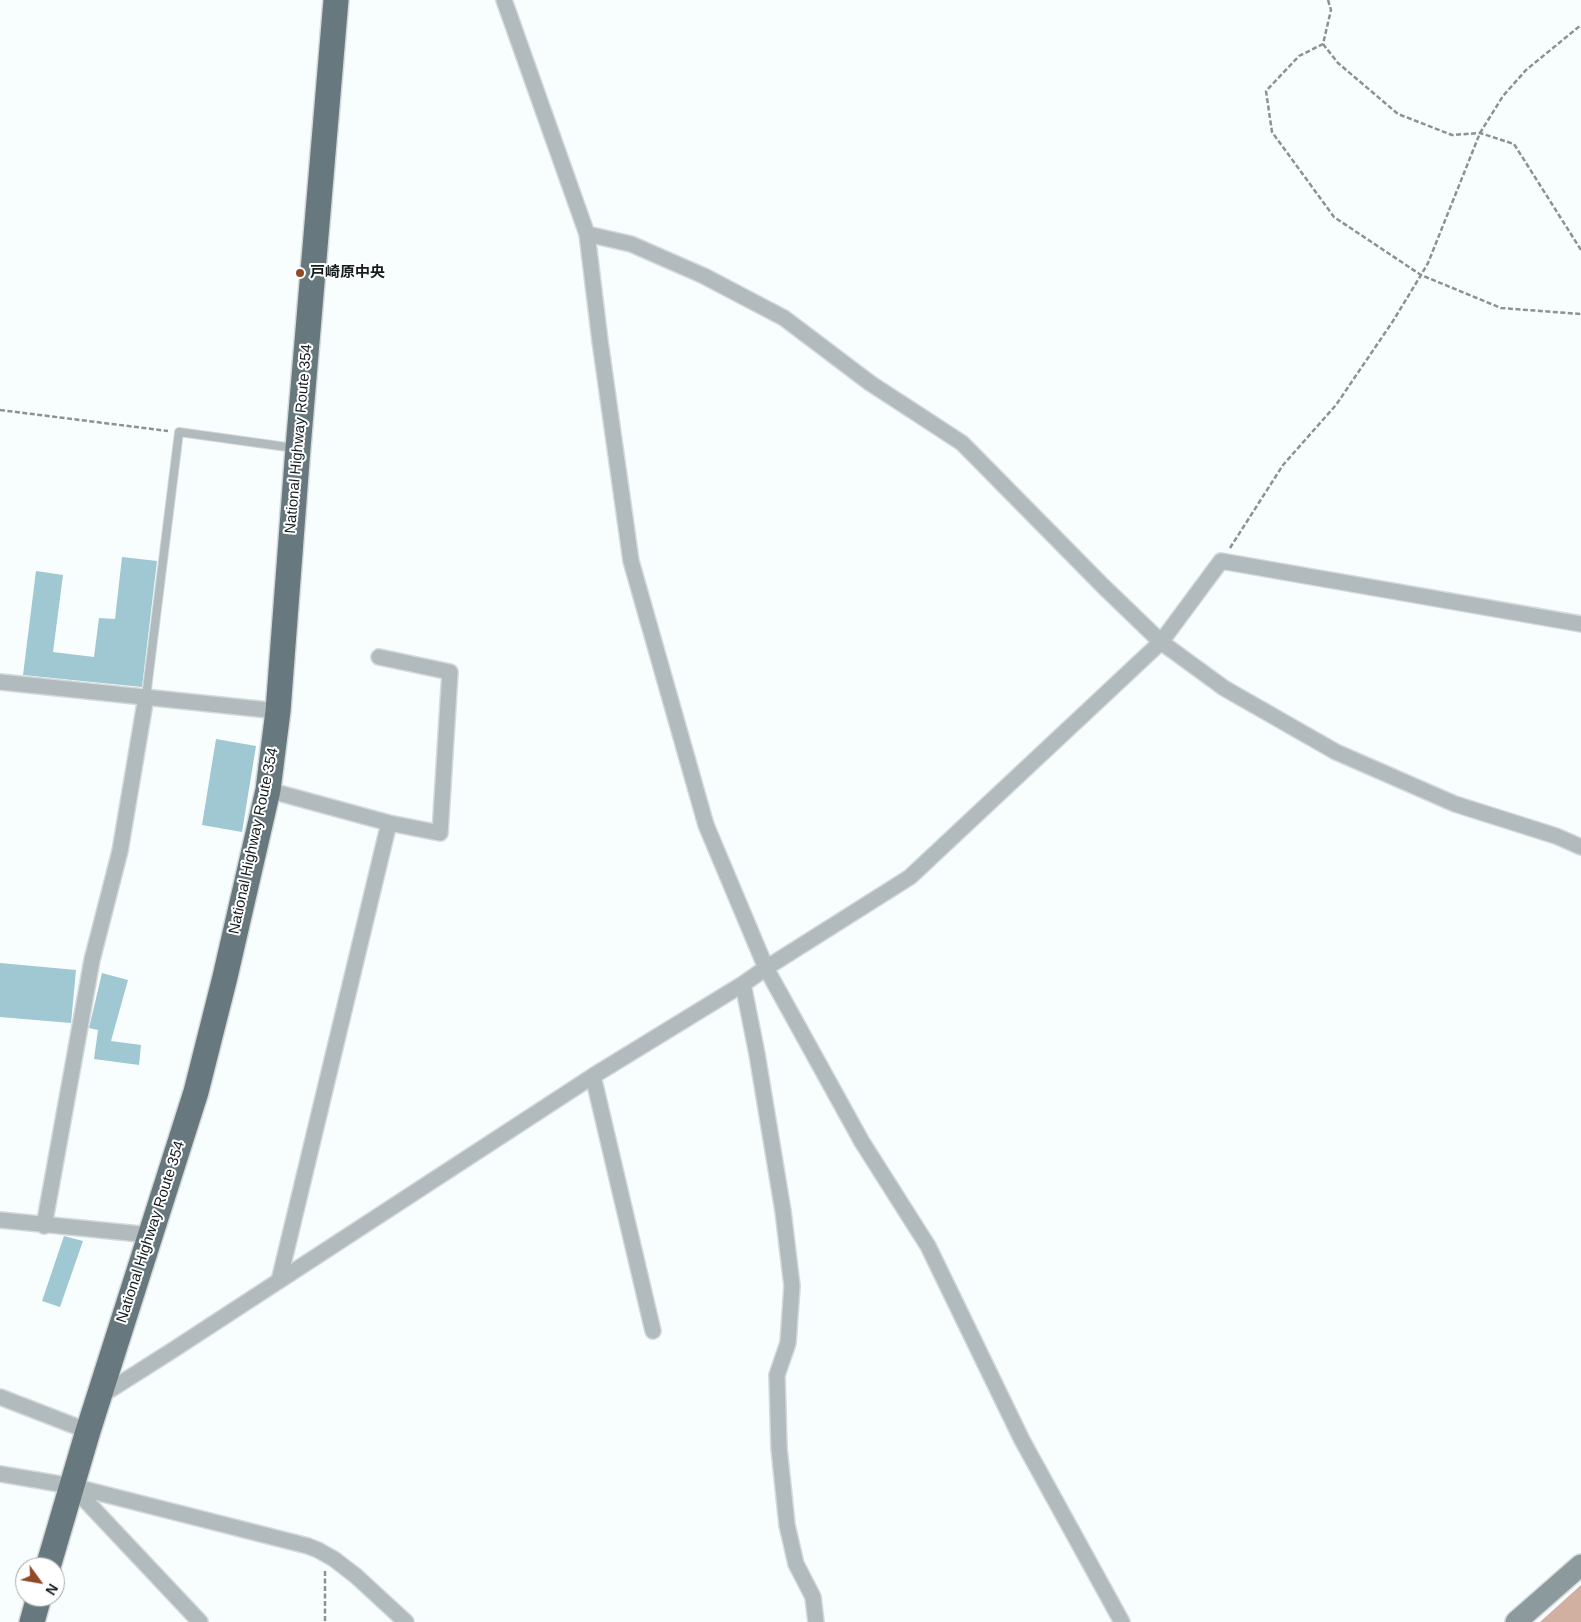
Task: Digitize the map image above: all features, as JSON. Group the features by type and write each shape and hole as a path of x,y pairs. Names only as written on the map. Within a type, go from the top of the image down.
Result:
{"highway":[{"name":"National Highway Route 354","path":"51,1557 88,1432 196,1092 225,977 268,790 278,711 336,0"},
{"path":"32,1622 36,1607"}],"main road":[{"path":"1516,1622 1581,1565"}],"street":[{"path":"504,0 587,234 631,560 706,825 766,968 862,1142 928,1246 1022,1440 1122,1622"},
{"path":"587,234 632,244 704,276 784,318 870,383 962,443 1161,642 1224,688 1336,752 1455,804 1556,836 1581,847"},
{"path":"99,1397 593,1076 743,984 910,877 1161,642 1221,561 1581,624"},
{"path":"268,790 389,823 440,833 450,672 379,657"},
{"path":"0,682 278,711"},
{"path":"44,1226 92,960 120,851 146,698"},
{"path":"279,1281 389,823"},
{"path":"743,984 783,1211 792,1286 788,1343 776,1375 778,1448 787,1524 796,1564 813,1597 816,1622"},
{"path":"593,1076 653,1331"},
{"path":"0,1220 44,1226 150,1235"},
{"path":"0,1397 88,1432"},
{"path":"0,1474 72,1486 308,1546 325,1554 356,1576 406,1622"},
{"path":"72,1486 200,1622"}],"lane":[{"path":"146,698 179,432 298,448"}],"path":[{"path":"1323,44 1331,10 1328,0"},
{"path":"1221,561 1283,465 1336,405 1393,321 1421,275 1428,263 1480,133 1503,96 1526,70 1581,25"},
{"path":"1323,44 1338,63 1398,114 1452,136 1480,133 1514,144 1581,250"},
{"path":"1323,44 1299,56 1266,91 1272,132 1334,217 1421,275 1501,308 1581,314"},
{"path":"0,410 179,432"},
{"path":"325,1554 325,1622"}],"shaded area":[{"path":"1581,1585 1581,1622 1540,1622"}],"building":[{"path":"122,557 157,561 142,687 23,675 36,571 63,575 53,652 94,657 99,618 115,619"},
{"path":"216,739 256,746 242,832 202,825"},
{"path":"0,963 76,970 71,1023 0,1017"},
{"path":"102,973 128,980 111,1041 141,1045 139,1065 94,1059 98,1030 89,1028"},
{"path":"64,1236 83,1241 60,1307 42,1301"}],"place":[{"name":"戸崎原中央","path":"300,273"}]}
